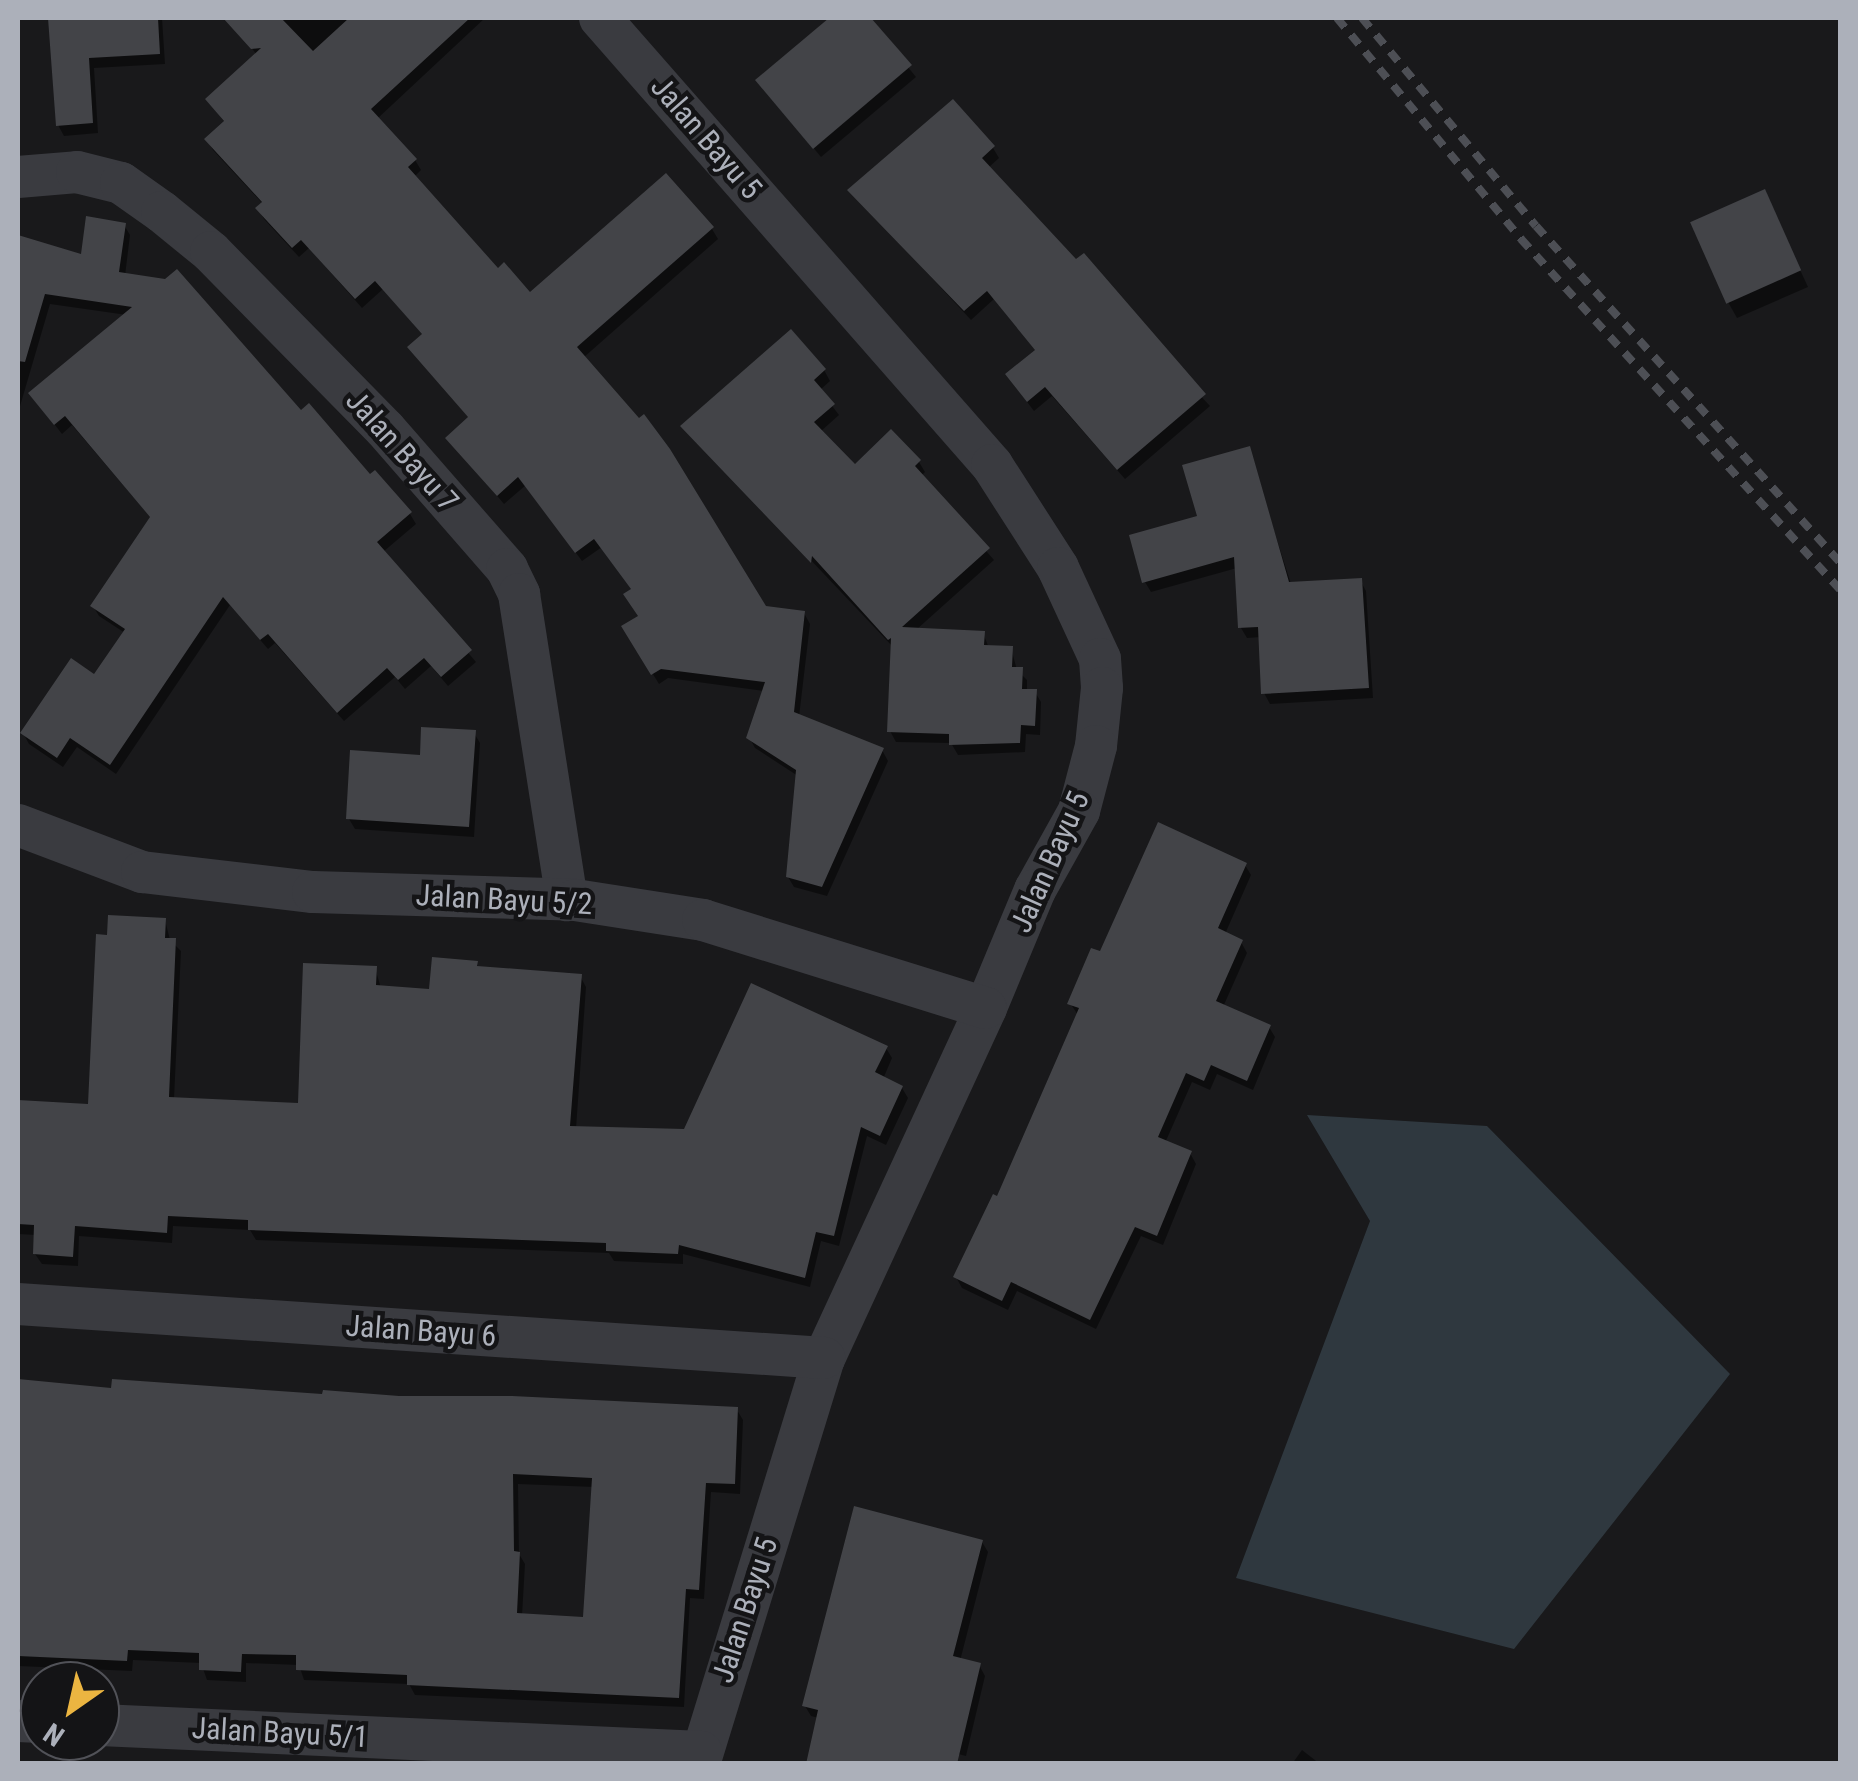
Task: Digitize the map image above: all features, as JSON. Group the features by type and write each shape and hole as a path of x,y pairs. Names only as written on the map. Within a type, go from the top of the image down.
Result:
{"street":[{"name":"Jalan Bayu 5","path":"600,18 992,465 1058,568 1100,659 1102,688 1096,746 1079,811 1035,890 986,1008 824,1358 700,1758"},
{"name":"Jalan Bayu 7","path":"18,177 77,172 121,183 162,212 211,252 385,429 507,569 519,594 567,900"},
{"name":"Jalan Bayu 5/2","path":"18,824 142,872 313,892 567,900 704,920 986,1008"},
{"name":"Jalan Bayu 6","path":"18,1304 824,1358"},
{"name":"Jalan Bayu 5/1","path":"120,1726 700,1758"}],"shaded area":[{"path":"1307,1115 1487,1126 1730,1374 1514,1649 1236,1578 1370,1221"}],"building":[{"path":"48,18 158,18 160,54 89,58 93,123 56,126"},
{"path":"223,18 281,18 313,51 349,18 470,18 371,109 417,159 408,167 498,268 504,262 530,292 666,173 714,227 577,347 639,418 644,414 670,449 766,606 805,611 794,712 884,748 822,887 786,877 796,770 746,738 765,682 661,669 651,675 621,626 638,616 623,594 631,589 594,539 575,553 518,477 497,496 445,438 468,417 407,347 422,334 375,281 355,299 301,240 292,248 255,208 262,202 204,139 224,121 205,99 261,48 251,49"},
{"path":"829,18 871,18 912,65 813,149 755,80"},
{"path":"953,99 995,146 982,158 1076,259 1084,253 1206,394 1117,470 1045,387 1027,402 1005,374 1035,350 987,291 964,311 847,190"},
{"path":"1765,189 1801,270 1726,304 1690,222"},
{"path":"86,216 126,223 119,272 165,279 177,269 301,410 309,403 370,474 375,470 412,512 377,542 472,650 441,677 424,658 398,680 387,668 337,713 268,634 260,640 223,597 110,765 70,738 57,758 20,733 71,658 94,674 125,629 90,606 150,517 65,416 54,425 28,393 132,307 45,294 25,362 18,361 18,235 81,254"},
{"path":"791,329 826,369 814,380 835,404 814,422 855,464 891,429 921,460 915,466 990,548 902,627 985,631 984,645 1013,646 1012,667 1023,667 1022,689 1037,689 1035,726 1021,725 1020,743 949,745 949,734 887,732 891,638 888,640 812,556 811,563 680,426"},
{"path":"1250,446 1289,582 1362,578 1369,688 1261,694 1258,627 1238,628 1234,557 1142,583 1129,535 1197,516 1182,465"},
{"path":"421,727 476,730 469,827 346,819 350,750 420,755"},
{"path":"1158,822 1247,863 1218,928 1243,940 1216,1001 1271,1025 1247,1081 1211,1065 1204,1081 1186,1073 1158,1137 1192,1151 1157,1236 1135,1227 1090,1320 1011,1282 1002,1301 953,1277 993,1194 997,1196 1079,1008 1067,1004 1091,948 1100,951"},
{"path":"108,915 166,918 165,938 176,938 169,1097 298,1103 303,963 377,966 376,985 429,989 432,957 478,961 477,966 582,974 570,1126 684,1129 751,983 888,1046 875,1072 903,1086 880,1136 861,1127 834,1236 816,1232 805,1278 679,1245 678,1254 606,1251 606,1243 248,1230 248,1220 168,1216 167,1233 75,1226 73,1257 33,1254 34,1225 18,1224 18,1100 88,1104 96,934 107,935"},
{"path":"18,1379 111,1388 112,1379 322,1394 323,1390 738,1407 735,1484 706,1483 699,1590 686,1589 679,1698 407,1685 407,1675 296,1670 296,1655 242,1654 241,1672 199,1670 199,1653 128,1650 127,1661 18,1656","holes":["513,1474 592,1478 583,1617 517,1613 520,1552 514,1551"]},
{"path":"854,1506 983,1540 953,1656 981,1663 957,1764 806,1764 818,1710 802,1706"}],"railway":[{"path":"1337,18 1521,239 1840,590"},
{"path":"1362,18 1536,226 1840,563"}]}
